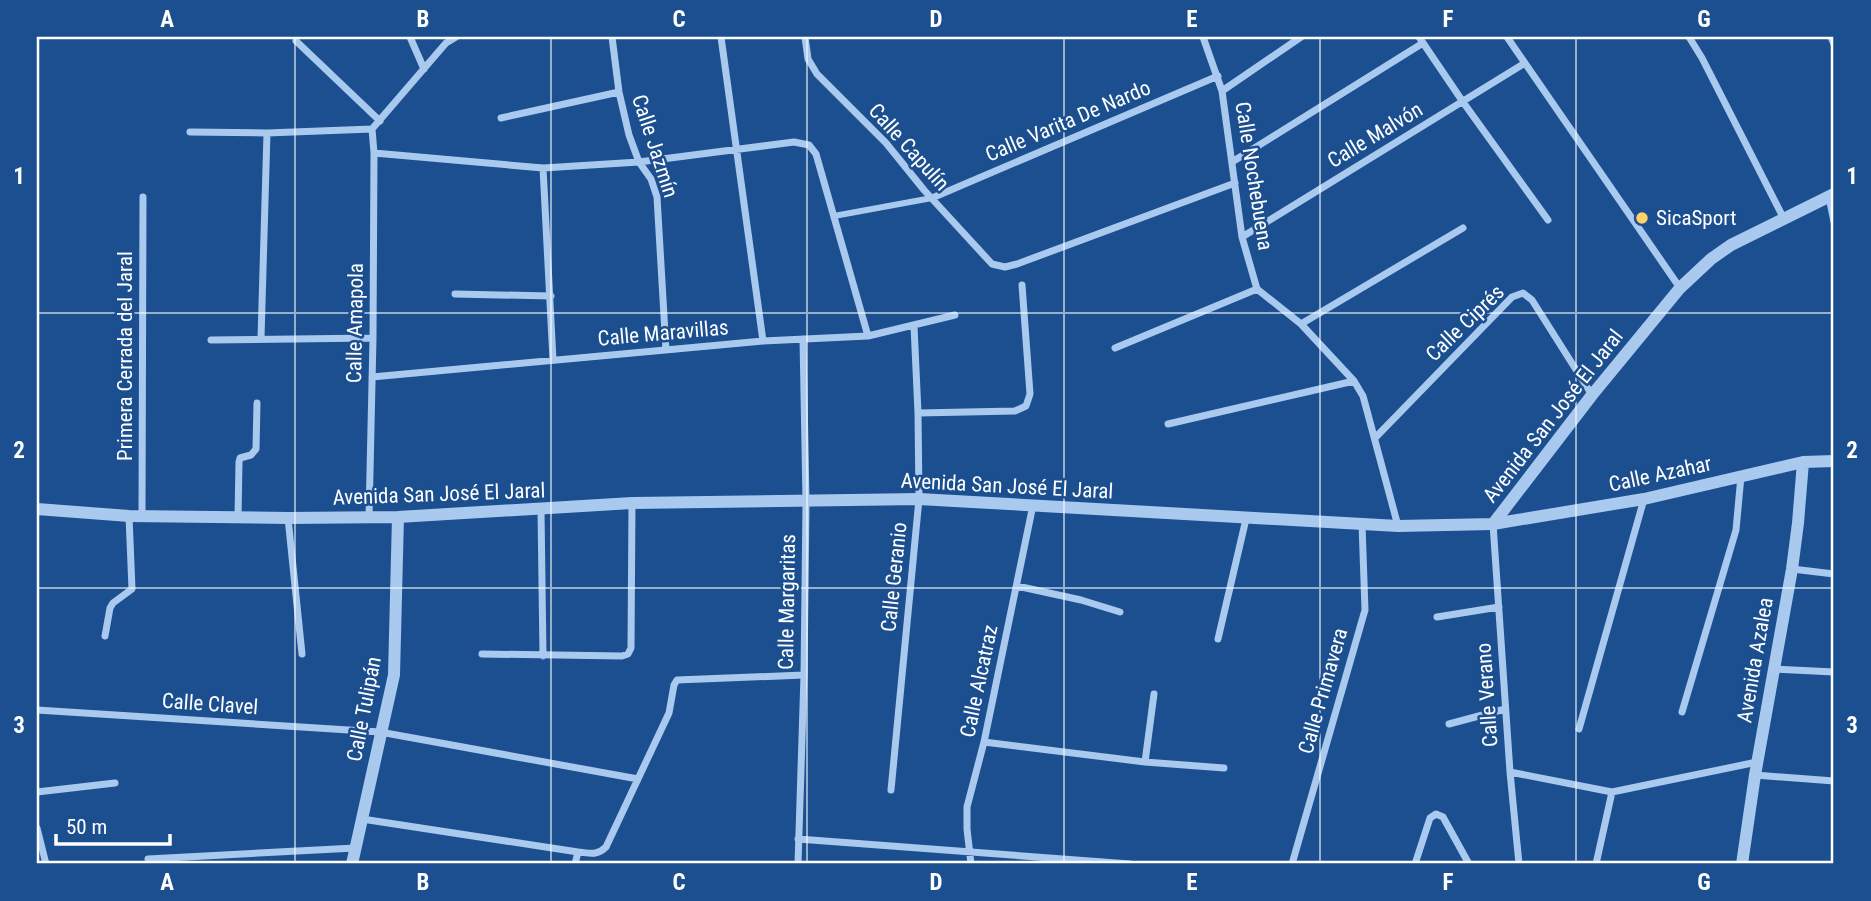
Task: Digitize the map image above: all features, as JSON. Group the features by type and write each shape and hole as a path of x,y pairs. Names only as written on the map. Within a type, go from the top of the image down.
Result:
{"street":[{"path":"410,37 424,69"},
{"path":"190,132 267,133 372,129 446,43 457,37"},
{"name":"Calle Jazmín","path":"612,37 619,92 629,135 639,162 651,178 657,197 666,350"},
{"path":"721,37 763,341"},
{"name":"Calle Capulín","path":"804,37 808,59 817,74 886,143 992,264 1005,267 1017,264 1235,183"},
{"name":"Calle Nochebuena","path":"1203,37 1222,91 1242,237 1257,289"},
{"path":"1222,91 1301,37"},
{"path":"1507,37 1680,288"},
{"path":"1689,37 1784,219"},
{"path":"1831,37 1834,44"},
{"path":"1232,162 1421,40 1548,220"},
{"path":"296,41 380,121"},
{"name":"Calle Malvón","path":"1242,237 1525,63"},
{"name":"Calle Varita De Nardo","path":"932,198 1218,76"},
{"path":"501,118 619,92"},
{"name":"Calle Amapola","path":"369,517 373,338 372,129"},
{"path":"261,338 267,133"},
{"path":"374,153 542,168 639,162 794,142 809,145 816,154 868,336"},
{"path":"542,168 553,360"},
{"path":"1831,196 1834,222"},
{"name":"Avenida San José El Jaral","path":"37,509 136,516 398,517 632,503 919,499 1398,526 1493,524 1592,395 1680,288 1711,259 1731,245 1831,196"},
{"name":"Primera Cerrada del Jaral","path":"105,636 113,603 132,589 143,197"},
{"path":"834,216 932,198"},
{"path":"1301,324 1463,228"},
{"path":"918,413 1015,411 1026,406 1030,394 1022,285"},
{"path":"1115,348 1257,289 1301,324 1354,381 1363,396 1398,526"},
{"name":"Calle Ciprés","path":"1375,438 1513,297 1523,293 1532,300 1592,395"},
{"path":"455,294 551,296"},
{"name":"Calle Maravillas","path":"372,377 763,341 868,336 955,315"},
{"name":"Calle Geranio","path":"891,790 919,499 914,326"},
{"path":"211,340 373,338"},
{"name":"Calle Margaritas","path":"798,864 806,502 803,339"},
{"path":"1168,424 1354,381"},
{"path":"238,517 239,462 240,458 251,455 256,449 257,403"},
{"name":"Calle Azahar","path":"1493,524 1644,499 1803,462 1834,461"},
{"name":"Avenida Azalea","path":"1742,864 1798,523 1803,462"},
{"path":"1682,712 1736,530 1741,476"},
{"path":"1579,729 1644,499"},
{"path":"482,654 628,654 631,648 632,503"},
{"name":"Calle Alcatraz","path":"971,864 967,807 984,741 1033,505"},
{"path":"541,510 542,656"},
{"name":"Calle Tulipán","path":"352,864 394,675 398,517"},
{"path":"288,518 302,654"},
{"path":"1218,639 1246,519"},
{"name":"Calle Primavera","path":"1292,864 1365,610 1362,524"},
{"name":"Calle Verano","path":"1493,524 1519,864"},
{"path":"1791,569 1834,574"},
{"path":"1017,586 1082,600 1120,612"},
{"path":"1437,617 1499,607"},
{"path":"1773,669 1834,672"},
{"path":"362,819 578,852 601,853 669,713 677,680 804,675"},
{"path":"1145,762 1154,694"},
{"path":"1449,724 1506,709"},
{"name":"Calle Clavel","path":"37,710 380,732 638,779"},
{"path":"984,741 1145,762 1224,768"},
{"path":"1510,772 1612,792 1757,762"},
{"path":"1755,775 1834,781"},
{"path":"37,792 115,783"},
{"path":"1596,864 1612,792"},
{"path":"1415,864 1430,818 1436,814 1443,817 1469,864"},
{"path":"37,830 46,864"},
{"path":"798,839 1130,864"},
{"path":"148,859 355,848"},
{"path":"575,864 578,852"}],"place":[{"name":"SicaSport","path":"1642,218"}]}
